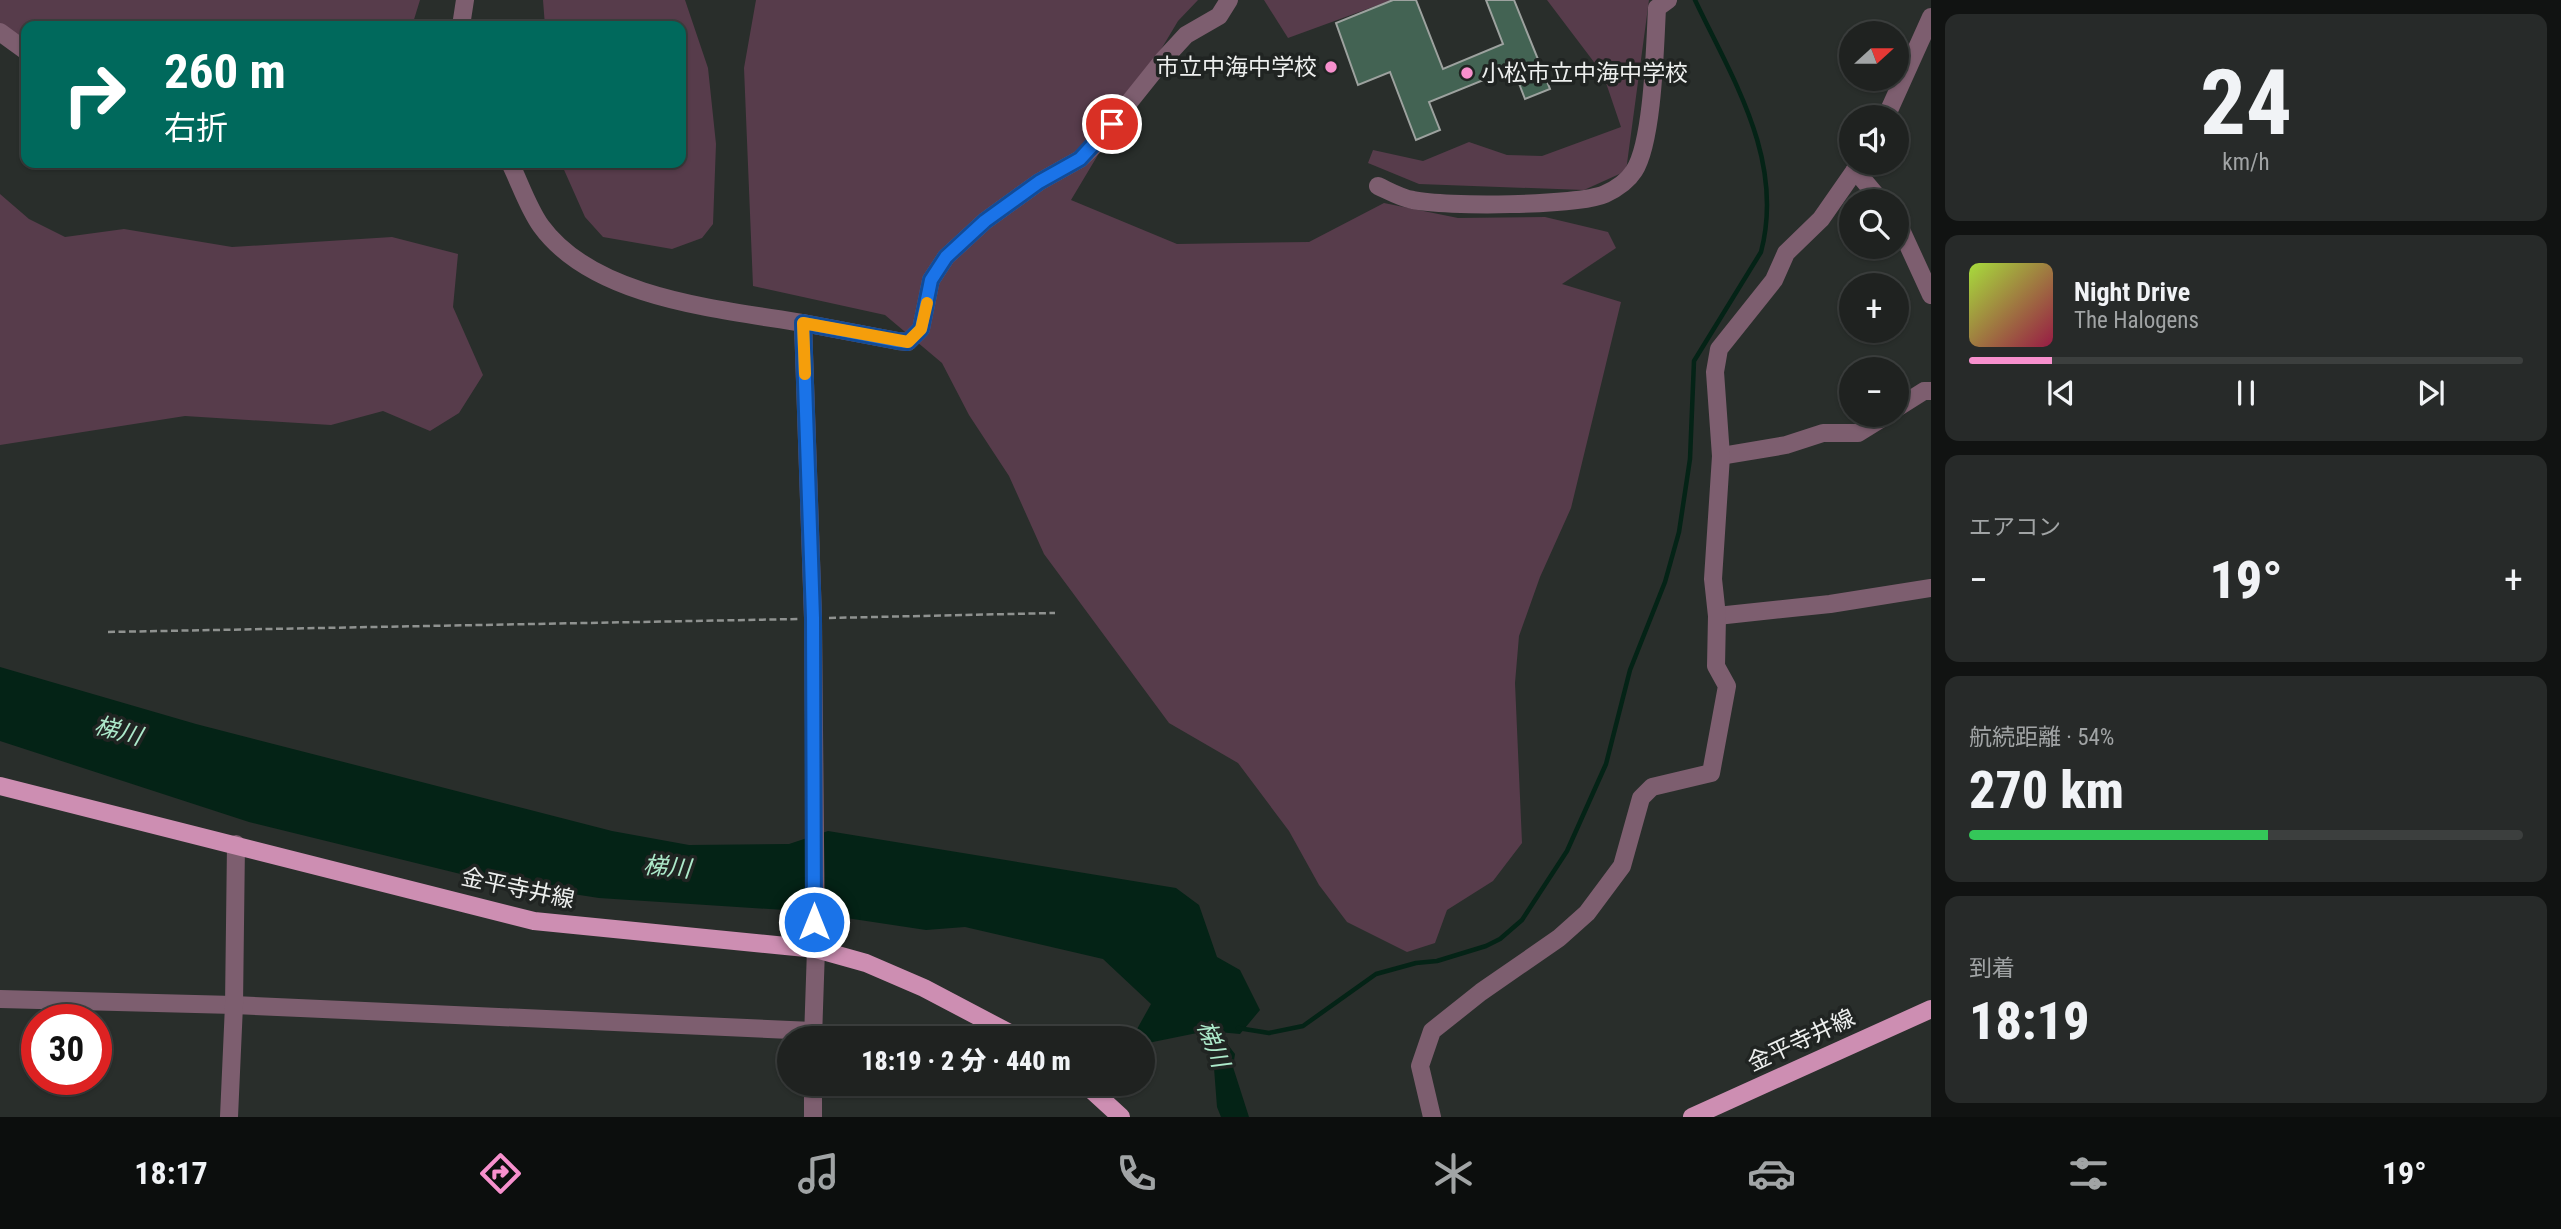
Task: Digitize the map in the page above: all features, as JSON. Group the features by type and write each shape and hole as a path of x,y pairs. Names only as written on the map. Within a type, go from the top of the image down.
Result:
{"main road":[{"name":"金平寺井線","path":"0,786 534,921 816,948 866,963 924,988 996,1026"},
{"name":"金平寺井線","path":"1692,1117 1931,1009"},
{"path":"1098,1096 1121,1117"}],"street":[{"path":"462,21 466,0"},
{"path":"512,168 541,226 579,262 640,293 908,342 916,337 921,329 931,280 946,257 985,221 1039,182 1080,159 1095,145 1186,35 1219,16 1229,0"},
{"path":"1378,186 1410,200 1437,204 1546,202 1603,195 1626,182 1636,169 1647,128 1657,8 1668,0"},
{"path":"1891,105 1931,17"},
{"path":"0,32 21,47"},
{"path":"1432,1117 1420,1066 1432,1031 1472,998 1559,937 1587,913 1622,866 1641,798 1653,787 1711,773 1727,686 1716,666 1717,616 1713,579 1721,456 1715,372 1719,349 1774,280 1786,253 1821,219 1851,175"},
{"path":"1909,246 1931,295"},
{"path":"803,323 813,618 816,948 813,1026"},
{"path":"1909,400 1924,391 1931,391"},
{"path":"1721,456 1786,445 1823,433 1858,433 1868,427"},
{"path":"1717,616 1830,604 1931,588"},
{"path":"229,1117 234,1005 236,844"},
{"path":"0,999 234,1005 777,1033"},
{"path":"813,1096 813,1117"}],"path":[{"path":"108,632 1055,613"}],"shaded area":[{"path":"0,0 420,0 414,21 21,21 21,49 0,39"},
{"path":"543,0 685,0 708,68 716,144 713,224 702,238 672,249 603,237 585,217 563,168 686,168 686,21 545,21"},
{"path":"756,0 1198,0 1178,21 1071,200 1177,244 1309,242 1384,203 1458,218 1545,217 1608,232 1616,248 1562,284 1621,302 1571,508 1540,577 1519,636 1515,683 1522,843 1493,881 1447,910 1435,943 1407,952 1347,922 1319,885 1289,831 1238,763 1169,723 1044,554 1009,476 969,415 942,363 885,315 753,286 744,68"},
{"path":"1264,0 1392,0 1288,38"},
{"path":"1547,0 1649,0 1626,171 1584,190 1419,184 1368,163 1373,150 1423,161 1469,142 1507,155 1542,156 1621,127 1603,74"},
{"path":"0,194 29,219 65,237 124,229 232,247 392,237 458,254 453,307 483,375 459,413 430,431 383,411 331,425 185,416 0,445"}],"water":[{"name":"梯川","path":"0,667 196,724 612,831 689,845 789,844 828,831 1176,888 1199,905 1217,957 1240,970 1260,1010 1240,1034 1218,1032 1235,1054 1233,1067 1249,1117 1221,1117 1217,1107 1213,1055 1202,1032 1155,1042 1155,1026 1139,1026 1151,1004 1103,959 965,927 926,930 800,911 599,898 489,881 249,822 0,741"}],"building":[{"path":"1393,0 1416,0 1443,69 1503,44 1486,0 1514,0 1550,89 1525,99 1513,68 1429,102 1440,130 1416,140 1390,72 1358,85 1336,23"}],"waterway":[{"path":"1238,1028 1269,1033 1303,1026 1376,974 1416,963 1437,961 1500,939 1522,920 1567,851 1606,764 1630,670 1665,582 1679,532 1690,459 1694,361 1761,252 1767,218 1761,153 1751,122 1695,0"}],"slow traffic":[{"path":"805,374 803,323 908,342 916,337 921,329 927,303"}],"place":[{"name":"市立中海中学校","path":"1331,67"},
{"name":"小松市立中海中学校","path":"1467,73"}],"route":[{"path":"814,922 813,618 803,323 898,341 908,342 916,337 921,329 931,280 946,257 985,221 1039,182 1080,159 1112,124"}]}
